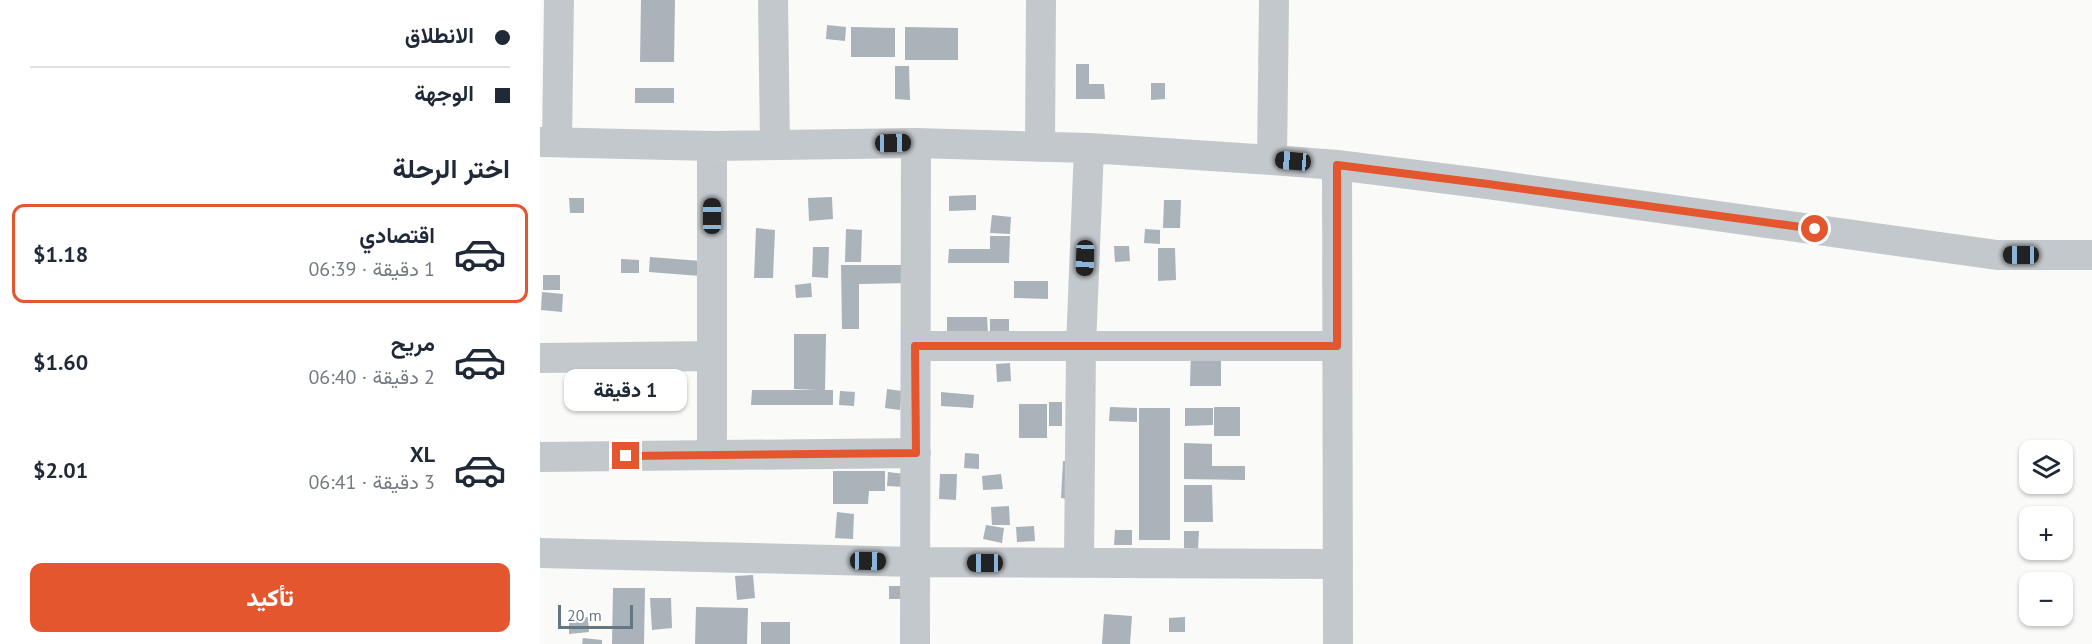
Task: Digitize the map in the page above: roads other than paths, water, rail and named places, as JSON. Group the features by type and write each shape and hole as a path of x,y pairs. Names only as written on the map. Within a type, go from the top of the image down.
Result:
{"street":[{"path":"559,0 549,142 712,146 916,143 1089,148 1272,159 1488,184 1997,255 2092,255"},
{"path":"773,0 776,146"},
{"path":"1040,147 1041,0"},
{"path":"1272,159 1274,0"},
{"path":"915,644 916,143"},
{"path":"712,146 712,454"},
{"path":"1079,563 1081,346 1089,148"},
{"path":"1337,165 1338,644"},
{"path":"915,346 1337,346"},
{"path":"540,358 712,356"},
{"path":"540,457 916,453"},
{"path":"540,553 915,562 1338,564"}]}
